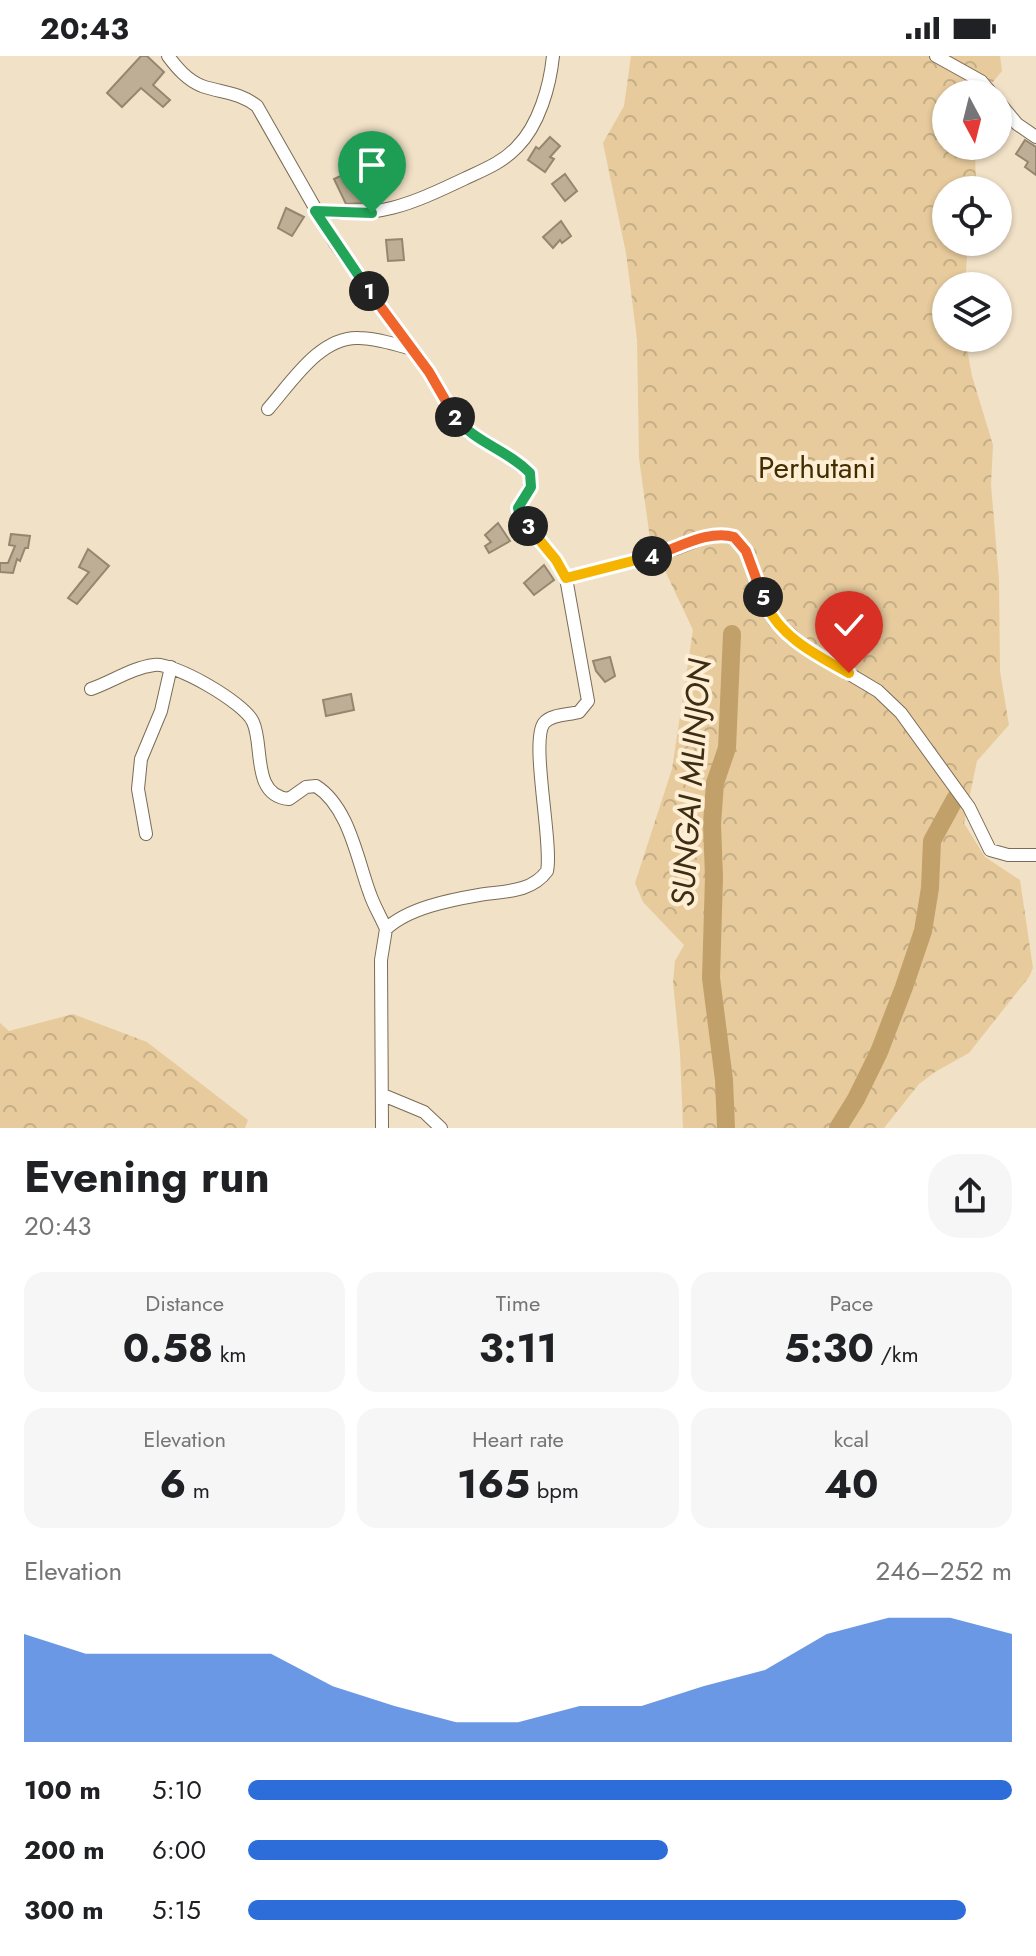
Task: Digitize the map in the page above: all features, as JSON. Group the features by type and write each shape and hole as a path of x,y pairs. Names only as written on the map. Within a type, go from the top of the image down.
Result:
{"street":[{"path":"168,56 179,70 201,85 239,95 257,106 315,211 409,348 429,372 462,426 530,473 531,487 519,506 519,514 556,560 566,578 588,701 579,712 552,718 545,721 542,727 541,783 547,871 532,885 453,901 410,915 386,929"},
{"path":"315,211 372,213 411,204 501,161 518,147 531,128 541,104 553,56"},
{"path":"936,56 979,80"},
{"path":"1012,118 1036,137"},
{"path":"268,409 313,359 341,340 375,339 409,348"},
{"path":"566,578 675,549 706,537 734,537 746,551 774,620 806,648 878,691 901,713 969,807 990,850 1008,855 1036,855"},
{"path":"91,689 145,666 160,664 171,667 219,692 252,718 261,770 273,793 289,799 314,785 329,797 348,830 371,898 386,929 381,960 382,1128"},
{"path":"146,834 138,789 141,759 161,711 171,667"},
{"path":"383,1095 424,1112 441,1128"}],"green space":[{"name":"Perhutani","path":"631,56 1000,56 1002,71 995,80 932,80 932,160 975,160 976,176 932,176 932,256 967,256 966,272 932,272 932,352 968,352 993,445 991,485 999,579 1000,671 1009,725 977,761 964,823 985,857 1020,880 1033,968 969,1053 919,1084 884,1128 683,1128 673,982 675,961 684,945 643,902 635,883 672,769 693,630 650,539 639,458 637,339 626,253 603,143 624,106"},
{"path":"73,1014 147,1042 248,1120 245,1128 0,1128 0,1023 9,1031"}],"building":[{"path":"141,56 147,56 164,72 153,85 170,100 163,107 141,88 122,107 107,93"},
{"path":"550,137 560,146 550,157 554,159 545,172 528,160 536,147 539,149"},
{"path":"1025,140 1036,147 1036,175 1025,167 1028,162 1016,154"},
{"path":"349,172 358,193 385,183 389,193 363,203 346,204 334,179"},
{"path":"565,174 577,191 565,201 552,184"},
{"path":"286,208 304,217 292,236 278,228"},
{"path":"561,221 571,236 562,243 560,240 553,248 543,237"},
{"path":"402,239 404,260 388,261 386,240"},
{"path":"498,523 510,541 489,553 485,546 491,542 485,535"},
{"path":"11,534 30,536 28,548 25,548 20,561 17,559 13,573 0,572 0,563 8,563 15,546 9,545"},
{"path":"88,549 109,566 77,604 68,598 89,572 79,567"},
{"path":"544,565 554,580 534,595 524,583"},
{"path":"610,657 615,676 605,682 593,661"},
{"path":"351,694 354,710 326,716 323,700"}],"waterway":[{"name":"SUNGAI MLINJON","path":"726,1128 724,1080 711,978 712,824 715,783 727,748 732,634"},
{"name":"SUNGAI MLINJON","path":"838,1128 879,1052 904,987 923,931 930,888 932,841 955,799"}],"route":[{"path":"372,213 315,211 409,348 429,372 462,426 530,473 531,487 519,506 519,514 556,560 566,578 675,549 706,537 734,537 746,551 774,620 806,648 849,673"}]}
